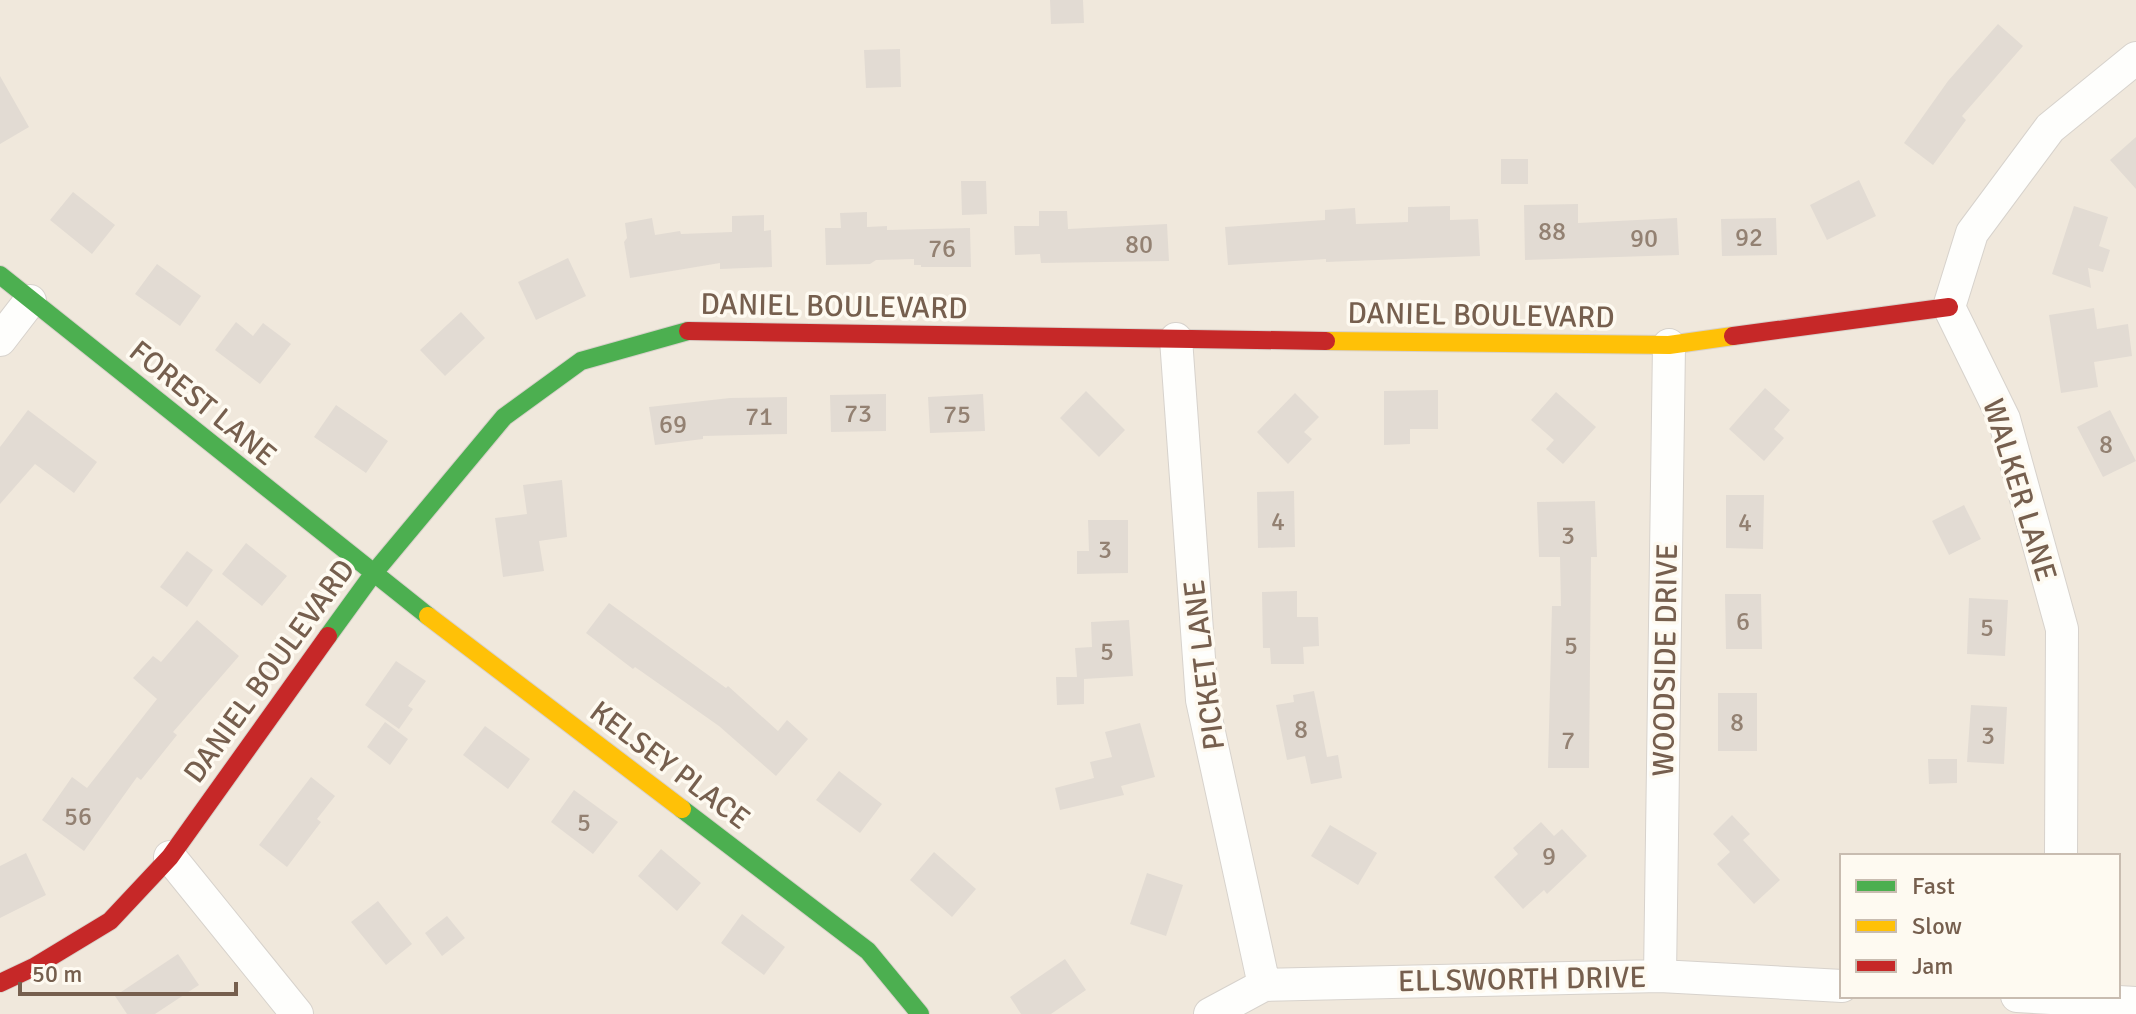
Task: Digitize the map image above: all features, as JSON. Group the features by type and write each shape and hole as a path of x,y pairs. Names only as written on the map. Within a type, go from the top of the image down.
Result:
{"street":[{"path":"1949,307 1972,233 2050,128 2136,58"},
{"name":"FOREST LANE","path":"0,275 373,574"},
{"path":"0,340 30,301"},
{"name":"DANIEL BOULEVARD","path":"0,983 34,967 110,921 170,857 373,574 504,417 581,361 690,330 1669,345 1949,307"},
{"name":"WALKER LANE","path":"1949,307 2004,419 2062,629 2061,854"},
{"name":"PICKET LANE","path":"1176,339 1202,700 1264,985"},
{"name":"WOODSIDE DRIVE","path":"1660,976 1669,345"},
{"name":"KELSEY PLACE","path":"373,574 868,951 920,1014"},
{"path":"170,857 297,1014"},
{"name":"ELLSWORTH DRIVE","path":"1210,1014 1264,985 1660,976 1840,986"},
{"path":"2068,998 2136,1003"}],"shaded area":[{"path":"0,0 2136,0 2136,1014 0,1014"}],"building":[{"path":"1050,0 1083,0 1084,23 1051,24"},
{"path":"1998,24 2023,46 1962,116 1966,120 1933,165 1904,143 1948,81"},
{"path":"900,49 901,87 866,88 864,50"},
{"path":"0,76 29,127 0,144"},
{"path":"2136,137 2136,189 2110,160"},
{"path":"1501,159 1528,159 1528,184 1501,184"},
{"path":"1859,180 1876,216 1827,240 1810,205"},
{"path":"961,181 986,181 987,214 962,215"},
{"path":"73,192 115,225 92,254 50,220"},
{"path":"1578,204 1578,223 1677,218 1679,255 1525,260 1524,205"},
{"path":"1450,206 1450,220 1478,219 1480,256 1326,262 1326,259 1228,265 1225,227 1325,220 1325,210 1355,208 1356,224 1408,222 1408,207"},
{"path":"2074,206 2108,217 2099,246 2110,250 2103,272 2088,268 2091,288 2052,274"},
{"path":"1039,211 1067,211 1068,229 1167,224 1169,261 1041,263 1040,254 1015,255 1014,226 1039,226"},
{"path":"867,212 867,227 887,226 887,230 970,228 971,267 921,267 914,265 914,259 826,265 825,228 841,228 840,213"},
{"path":"764,215 764,231 771,230 772,267 720,269 720,263 630,278 624,242 627,238 625,223 652,218 655,235 680,231 681,234 732,232 732,216"},
{"path":"1776,218 1777,255 1722,256 1721,219"},
{"path":"568,258 586,296 536,320 518,282"},
{"path":"157,264 201,296 180,326 135,294"},
{"path":"2094,308 2097,329 2128,324 2132,356 2094,362 2098,387 2061,393 2049,315"},
{"path":"461,312 485,338 445,376 420,350"},
{"path":"236,322 253,336 263,323 291,344 260,384 215,350"},
{"path":"1765,388 1790,410 1774,429 1784,438 1764,461 1729,429"},
{"path":"1438,390 1438,429 1410,429 1410,444 1384,445 1384,391"},
{"path":"1086,391 1125,430 1099,457 1060,418"},
{"path":"1556,392 1596,427 1563,464 1546,449 1554,440 1531,420"},
{"path":"1295,393 1319,417 1304,432 1312,439 1288,464 1257,432"},
{"path":"886,394 886,431 831,432 830,395"},
{"path":"983,394 985,431 930,433 928,397"},
{"path":"787,397 787,434 703,436 703,439 655,445 649,407 730,398"},
{"path":"336,405 388,441 366,473 314,437"},
{"path":"28,410 97,462 74,493 35,464 0,504 0,447"},
{"path":"2110,410 2136,461 2103,477 2077,427"},
{"path":"562,480 567,537 539,541 544,571 503,577 495,518 527,514 523,485"},
{"path":"1294,491 1295,547 1258,548 1257,492"},
{"path":"1726,495 1764,495 1763,549 1726,548"},
{"path":"1595,501 1597,557 1591,557 1589,768 1548,768 1552,606 1561,606 1560,557 1539,557 1537,502"},
{"path":"1964,505 1981,539 1949,555 1932,521"},
{"path":"1088,520 1128,520 1128,573 1077,574 1077,551 1089,551"},
{"path":"246,543 287,576 262,606 222,574"},
{"path":"187,551 213,570 187,607 160,587"},
{"path":"1297,591 1297,617 1318,617 1319,646 1303,647 1304,664 1271,664 1270,648 1263,648 1262,592"},
{"path":"1725,594 1761,594 1762,649 1726,649"},
{"path":"1969,598 2008,600 2005,656 1967,654"},
{"path":"609,603 726,688 728,686 778,731 787,720 808,739 776,776 719,726 635,667 633,669 586,633"},
{"path":"197,620 239,656 173,732 177,735 141,780 137,777 84,851 42,820 72,777 87,788 157,699 133,678 153,656 161,662"},
{"path":"1129,620 1133,676 1084,679 1084,704 1057,705 1056,677 1077,677 1075,648 1092,647 1091,622"},
{"path":"396,661 426,681 408,706 413,709 399,729 365,705"},
{"path":"1314,691 1327,757 1338,755 1342,778 1311,784 1305,756 1287,760 1276,705 1294,702 1293,695"},
{"path":"1718,693 1757,693 1757,751 1718,751"},
{"path":"1971,705 2007,707 2004,764 1967,762"},
{"path":"385,722 408,739 390,765 367,747"},
{"path":"1140,723 1155,777 1121,786 1124,795 1060,810 1055,788 1094,778 1090,762 1112,757 1105,732"},
{"path":"485,726 530,759 508,789 463,755"},
{"path":"1928,759 1957,759 1957,783 1929,784"},
{"path":"839,771 882,804 860,833 816,800"},
{"path":"311,777 335,796 317,819 321,822 287,867 259,845"},
{"path":"574,790 618,822 593,854 551,822"},
{"path":"1732,815 1750,834 1743,840 1780,880 1754,904 1717,864 1730,852 1713,834"},
{"path":"1541,822 1554,836 1562,829 1587,856 1547,894 1544,890 1523,909 1494,877 1518,854 1513,848"},
{"path":"1330,825 1377,853 1358,885 1311,856"},
{"path":"661,849 701,883 677,911 638,876"},
{"path":"934,852 976,889 952,917 910,880"},
{"path":"26,853 46,895 0,918 0,866"},
{"path":"1147,873 1183,885 1166,936 1130,924"},
{"path":"378,901 412,944 386,965 351,922"},
{"path":"742,914 785,947 764,975 721,943"},
{"path":"447,916 465,938 442,956 425,933"},
{"path":"178,954 199,985 155,1014 127,1014 115,996"},
{"path":"1065,959 1086,990 1051,1014 1021,1014 1010,997"}],"traffic: fast":[{"path":"0,275 428,616"},
{"path":"328,636 373,574 504,417 581,361 688,331"},
{"path":"682,809 868,951 920,1014"}],"traffic: slow":[{"path":"1326,341 1669,345 1733,336"},
{"path":"428,616 682,809"}],"traffic: jam":[{"path":"1733,336 1949,307"},
{"path":"688,331 1326,341"},
{"path":"0,983 34,967 110,921 170,857 328,636"}]}
